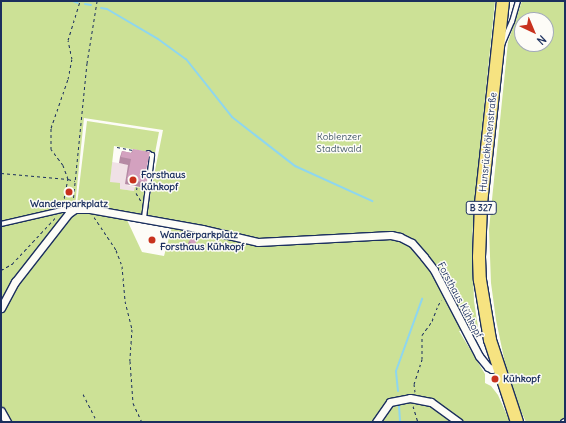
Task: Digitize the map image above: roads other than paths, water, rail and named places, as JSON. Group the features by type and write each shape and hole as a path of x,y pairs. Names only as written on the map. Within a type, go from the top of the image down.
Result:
{"main road":[{"name":"Hunsrückhöhenstraße","path":"503,1 481,205 479,257 484,310 497,367 517,422"}],"street":[{"name":"Forsthaus Kühkopf","path":"73,210 90,209 155,222 217,232 258,242 381,234 400,237 412,243 434,270 482,359 488,367 492,369 497,367"},
{"path":"1,308 13,286 73,210"},
{"path":"376,422 390,402 413,398 431,402 459,422"},
{"path":"1,411 7,422"}],"lane":[{"path":"498,49 505,42 518,1"},
{"path":"144,220 152,156 149,154"},
{"path":"1,224 62,210 73,210"}],"waterway":[{"path":"73,1 78,3"},
{"path":"85,4 91,5"},
{"path":"101,8 107,9 158,39 186,59 232,117 295,166 372,201"},
{"path":"398,391 396,371 422,299"},
{"path":"399,406 400,422"}],"place":[{"name":"Forsthaus Kühkopf","path":"133,180"},
{"name":"Wanderparkplatz","path":"69,192"},
{"name":"Wanderparkplatz Forsthaus Kühkopf","path":"152,240"},
{"name":"Kühkopf","path":"495,379"}],"park label":[{"name":"Koblenzer Stadtwald","path":"339,142"}]}
